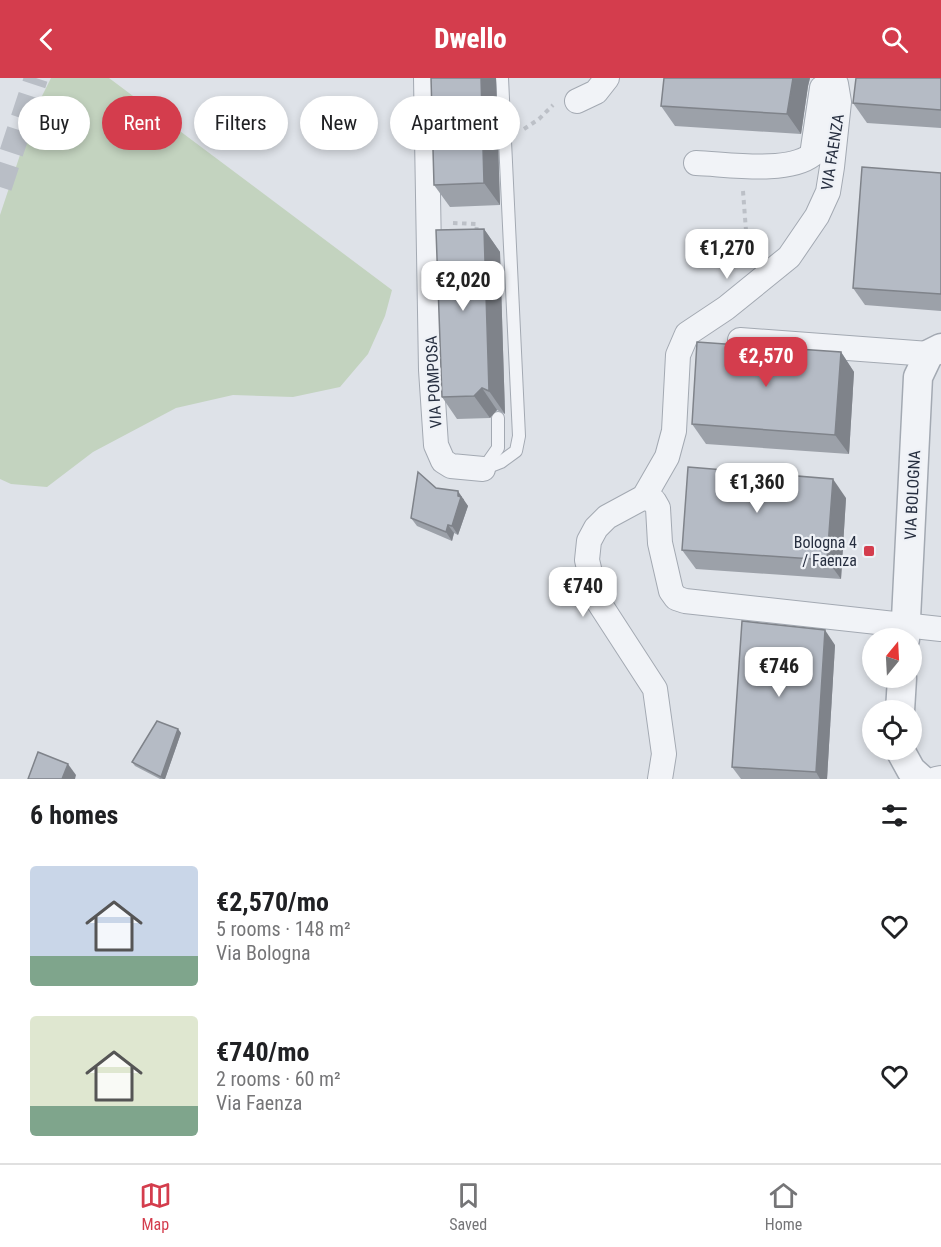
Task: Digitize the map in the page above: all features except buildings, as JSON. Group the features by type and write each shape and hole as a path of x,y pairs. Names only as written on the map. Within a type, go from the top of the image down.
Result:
{"street":[{"name":"VIA POMPOSA","path":"426,78 431,370 438,453 443,461 451,466 462,469 483,469"},
{"path":"577,101 596,92 607,78"},
{"name":"VIA FAENZA","path":"644,497 667,456 674,431 680,345 687,334 753,285 794,250 805,237 828,192 838,113 837,81 822,88 812,155 788,165 696,163"},
{"name":"VIA BOLOGNA","path":"740,340 935,351 918,377 905,628"},
{"path":"660,779 664,754 655,689 596,598 587,560 589,541 596,528 607,517 644,497 654,501 658,508 660,543 671,591 676,598 877,628"},
{"path":"922,630 941,628"},
{"path":"906,760 911,770 921,779"},
{"path":"936,779 941,778"}],"lane":[{"path":"483,469 509,457 518,445 502,78"},
{"path":"483,469 498,448 498,418"}],"path":[{"path":"741,165 746,254 751,261 753,285"},
{"path":"429,223 477,224 476,238 509,239"}],"green space":[{"path":"51,78 109,78 133,96 102,96 102,150 182,150 182,133 194,142 194,150 205,150 392,290 385,316 368,354 340,387 293,397 233,395 176,408 93,452 47,487 11,484 0,479 0,215 22,150 90,150 90,96 42,96"}],"tunnel":[{"path":"0,187 36,78"}],"place":[{"name":"Bologna 4 / Faenza","path":"869,551"}]}
